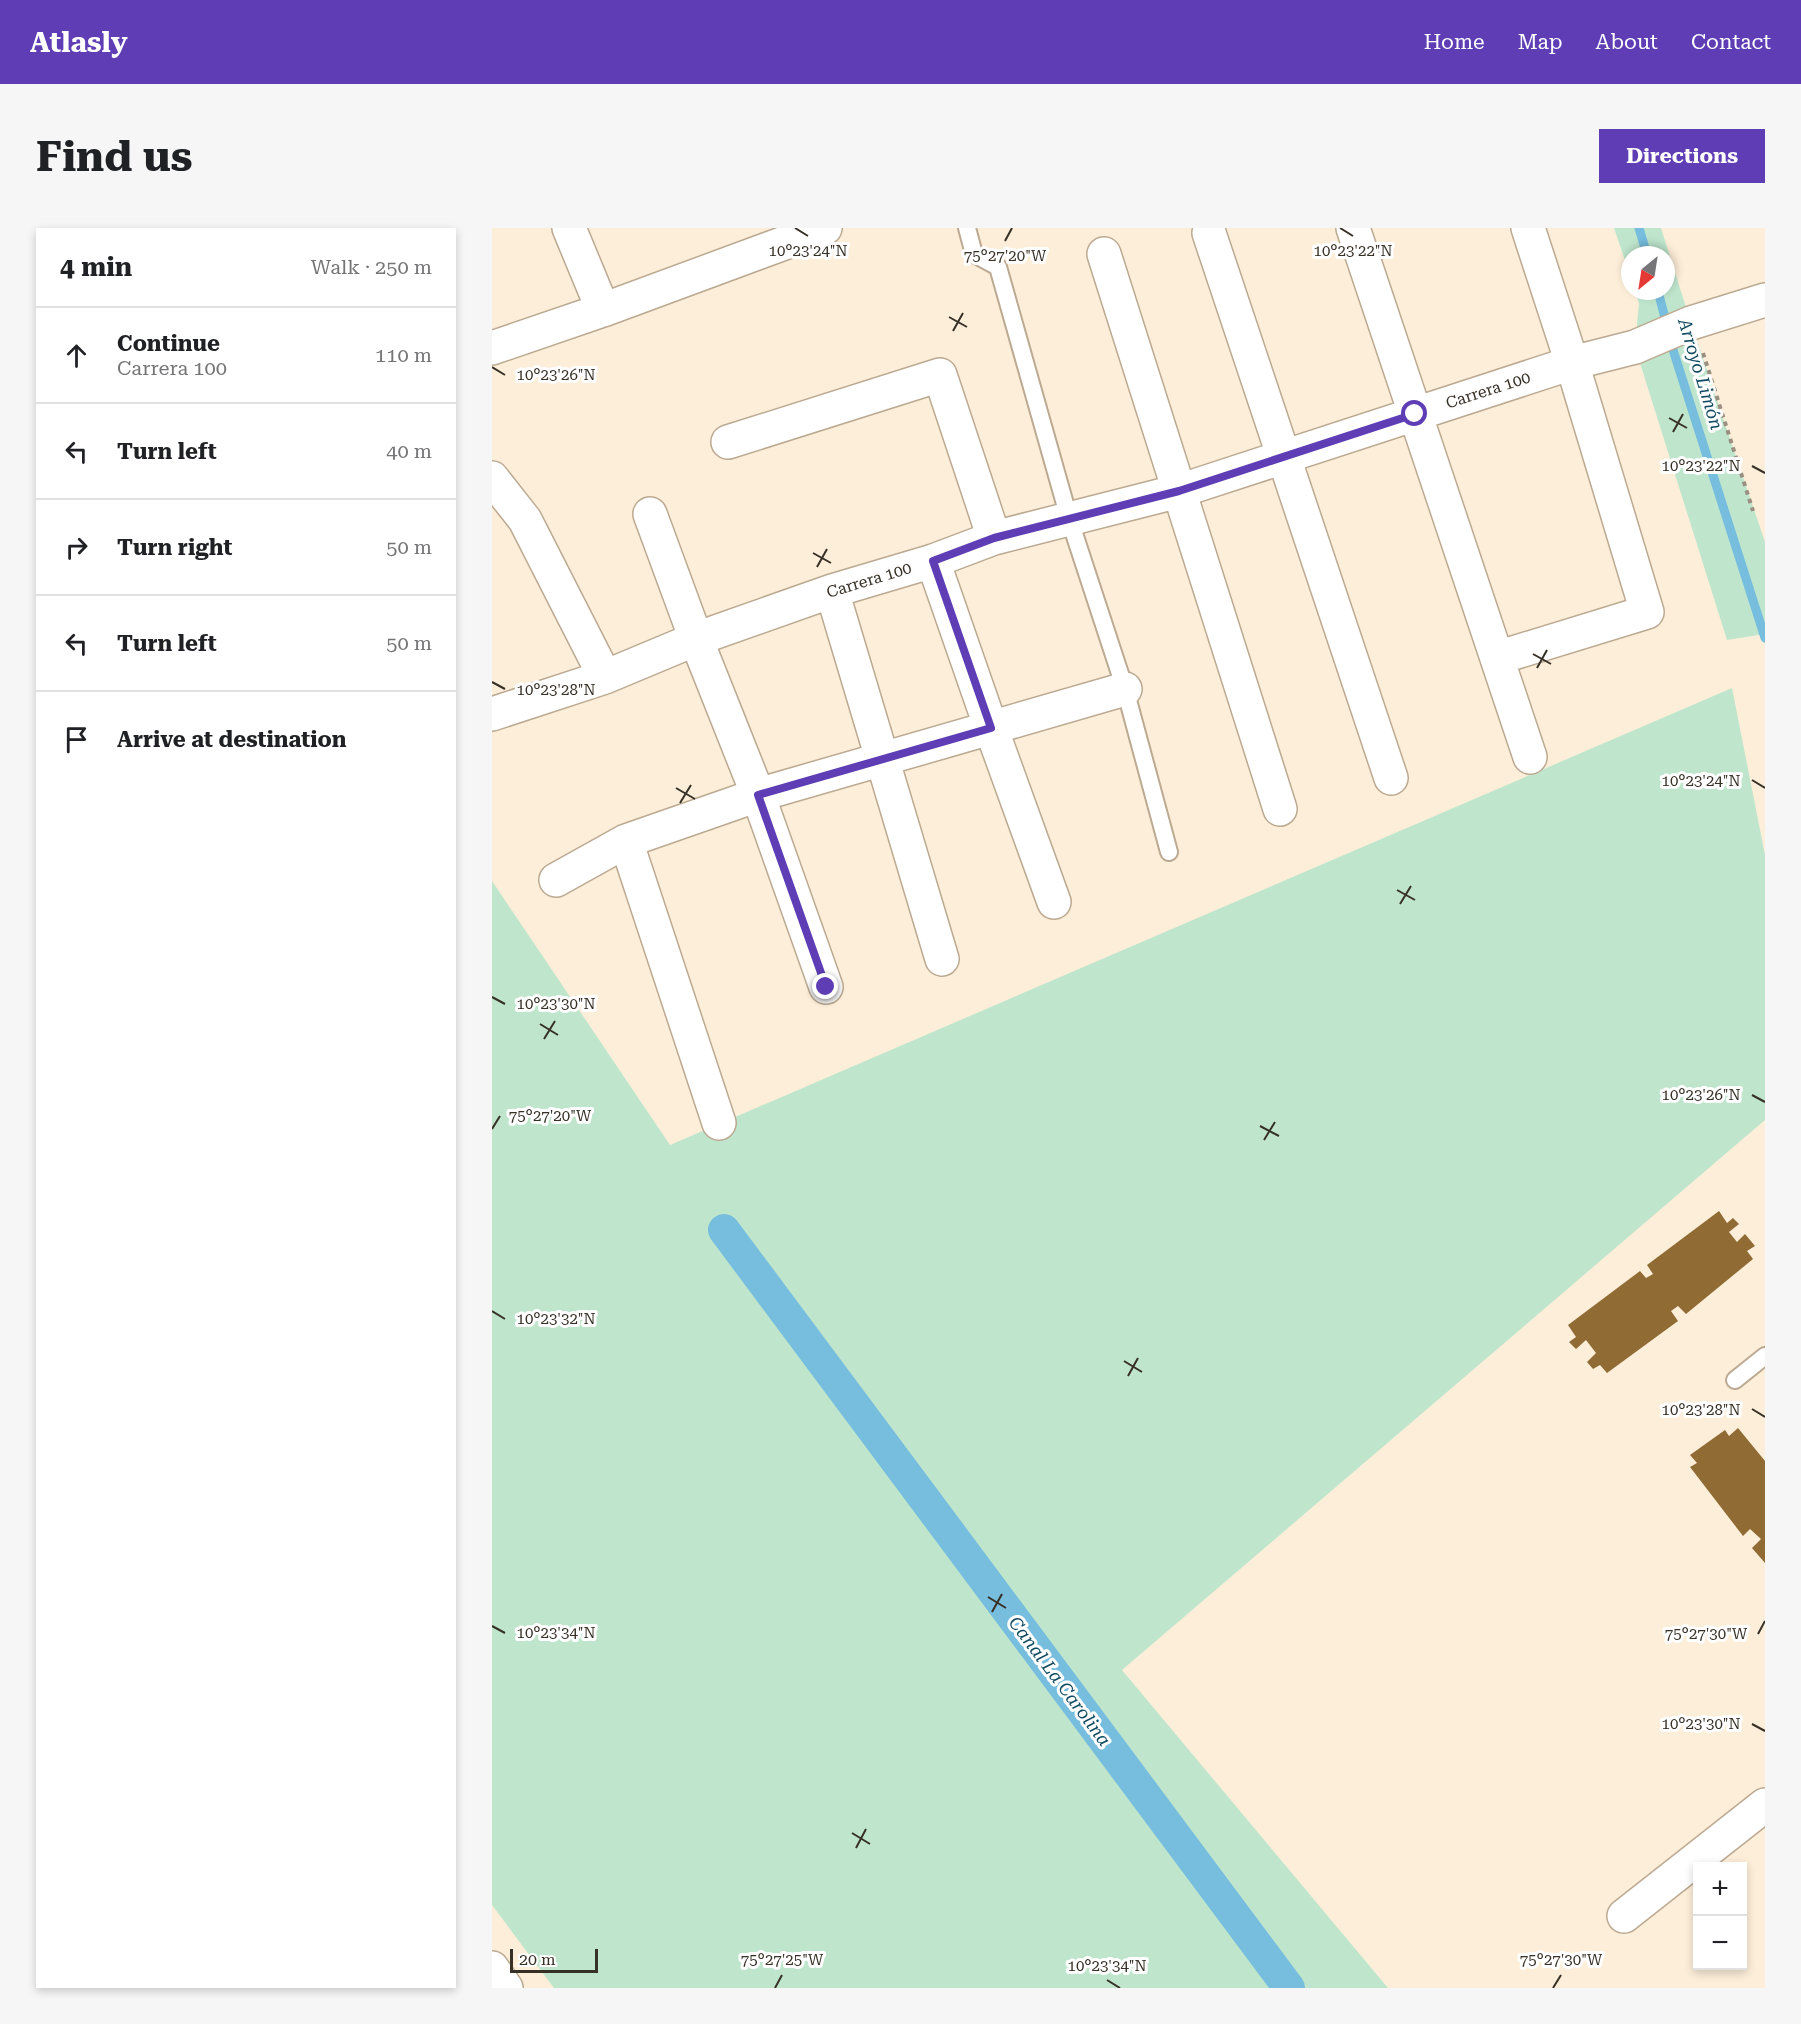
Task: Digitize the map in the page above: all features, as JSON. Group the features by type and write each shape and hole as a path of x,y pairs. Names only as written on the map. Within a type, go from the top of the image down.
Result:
{"street":[{"path":"569,228 603,310"},
{"path":"492,348 603,310 825,228"},
{"path":"1353,228 1530,757"},
{"path":"1497,658 1647,612 1572,363 1528,228"},
{"path":"1209,233 1391,778"},
{"path":"1104,254 1280,810"},
{"name":"Carrera 100","path":"492,714 605,677 696,639 832,591 933,561 994,538 1179,491 1572,363 1635,346 1765,300"},
{"path":"728,442 939,375 994,538"},
{"path":"492,478 525,520 605,677"},
{"path":"650,514 696,639 758,795 826,987"},
{"path":"933,561 1054,902"},
{"path":"832,591 942,959"},
{"path":"556,880 627,841 758,795 1125,690"},
{"path":"627,841 719,1123"},
{"path":"1624,1916 1765,1805"},
{"path":"492,1968 506,1988"}],"lane":[{"path":"967,228 975,254 998,267 1069,518 1125,690 1168,852"},
{"path":"1735,1380 1765,1356"}],"path":[{"path":"1701,321 1701,345 1753,511"}],"green space":[{"path":"1614,228 1661,228 1667,246 1621,246 1621,249"},
{"path":"1675,272 1765,542 1765,634 1727,640 1635,347 1638,300 1675,300"},
{"path":"1732,688 1765,855 1765,1120 1122,1670 1388,1988 554,1988 492,1905 492,881 670,1145"}],"building":[{"path":"1719,1211 1727,1223 1733,1218 1739,1224 1729,1232 1737,1242 1745,1234 1755,1246 1747,1251 1753,1259 1686,1314 1678,1306 1671,1311 1678,1321 1607,1373 1600,1365 1593,1369 1587,1362 1596,1353 1586,1340 1576,1349 1569,1342 1576,1337 1568,1325 1640,1271 1646,1278 1653,1274 1647,1265"},
{"path":"1738,1428 1765,1461 1765,1563 1752,1548 1761,1539 1750,1529 1743,1536 1690,1467 1697,1463 1690,1455 1725,1430 1729,1436"}],"waterway":[{"name":"Arroyo Limón","path":"1639,228 1644,246"},
{"name":"Arroyo Limón","path":"1660,300 1674,353 1765,638"},
{"name":"Canal La Carolina","path":"724,1230 1289,1988"}],"route":[{"path":"826,987 758,795 991,728 933,561 994,538 1179,491 1415,414"}]}
